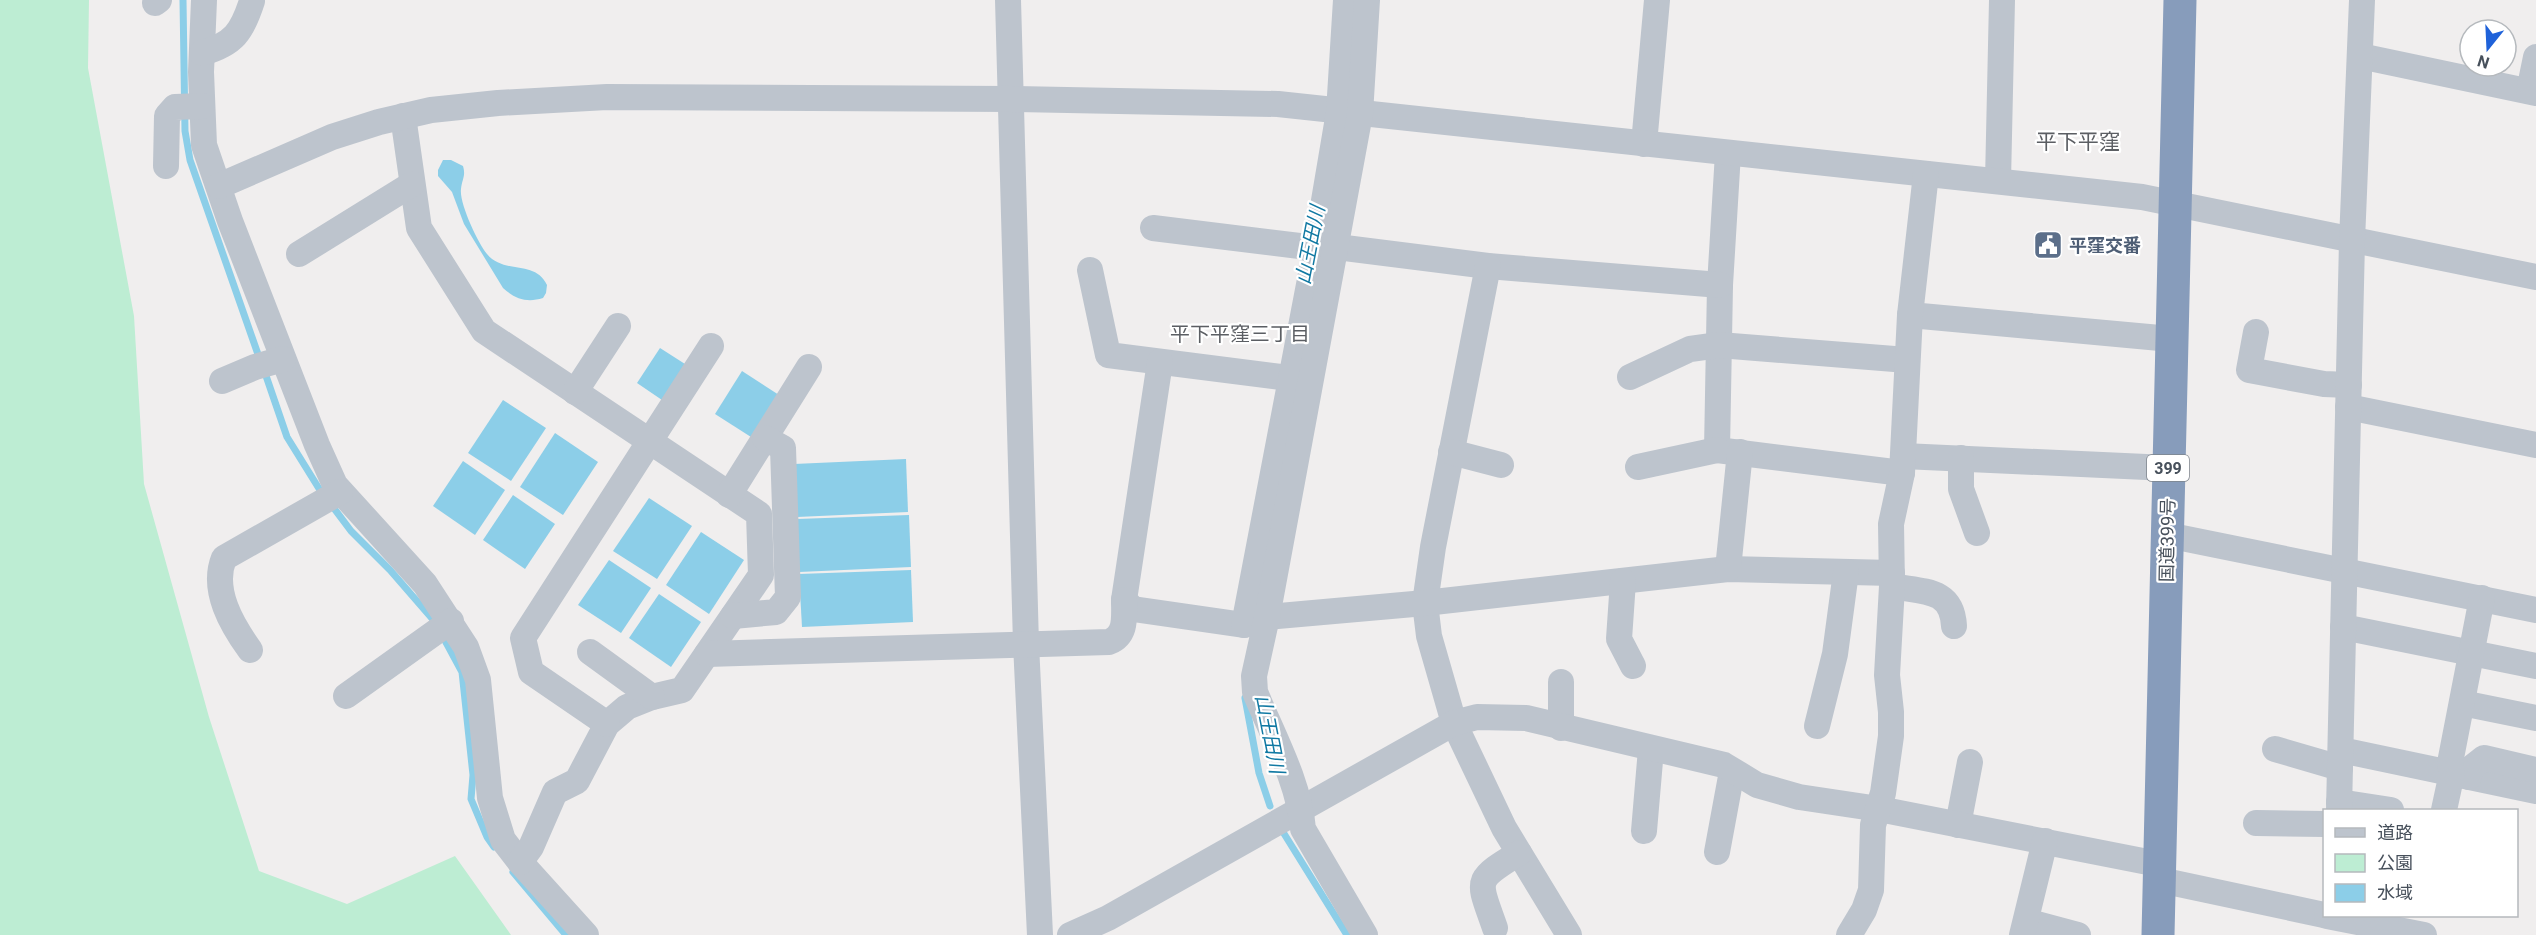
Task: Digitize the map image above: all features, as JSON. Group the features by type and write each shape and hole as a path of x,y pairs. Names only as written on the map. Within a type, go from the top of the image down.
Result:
{"highway":[{"name":"国道399号","path":"2158,935 2180,0"}],"street":[{"path":"204,0 202,53 204,145 230,221 317,445 340,492 424,585 451,621 466,646 478,680 490,798 503,840 586,935"},
{"path":"1008,0 1026,644 1040,935"},
{"path":"1346,0 1349,113"},
{"path":"1365,935 1303,829 1301,809 1255,692 1254,676 1256,621 1327,247 1367,0"},
{"path":"1644,144 1658,0"},
{"path":"1998,181 2002,0"},
{"path":"2362,0 2352,241 2339,806 2378,809"},
{"path":"202,53 228,43 240,31 252,1"},
{"path":"2360,56 2533,92 2536,57"},
{"path":"219,186 332,136 431,110 498,103 607,97 1011,99 1278,104 2142,197 2536,277"},
{"path":"166,166 167,116 175,107 202,106"},
{"path":"403,116 419,228 484,331 759,514 761,575 707,654 682,690 652,697 627,707 607,724 577,781 555,792 531,847 520,862"},
{"path":"1728,153 1720,285 1719,345 1729,451 1728,569"},
{"path":"1849,935 1868,902 1873,825 1887,772 1891,736 1887,675 1892,580 1891,524 1903,465 1910,315 1926,174"},
{"path":"299,254 412,184"},
{"path":"1154,228 1488,266 1720,285"},
{"path":"1488,266 1433,547 1425,603 1429,636 1454,723 1503,828 1569,935"},
{"path":"1090,270 1108,355 1301,379"},
{"path":"1910,315 2171,339"},
{"path":"576,392 618,326"},
{"path":"2256,332 2249,370 2324,384 2348,396 2536,445"},
{"path":"1630,377 1690,349 1719,345 1907,360"},
{"path":"607,724 531,672 523,638 711,346"},
{"path":"222,381 255,367 283,359"},
{"path":"707,654 1109,642 1117,639 1123,631 1124,600 1160,362"},
{"path":"729,495 809,367"},
{"path":"733,616 776,612 788,597 783,448 765,438"},
{"path":"1638,467 1729,451 1903,465 1960,458 2168,468"},
{"path":"1451,452 1501,465"},
{"path":"1960,458 1961,489 1977,533"},
{"path":"250,651 235,630 222,597 220,568 224,558 340,492"},
{"path":"2167,535 2536,610"},
{"path":"1124,600 1133,609 1256,621 1728,569 1846,572 1892,580 1939,595 1950,605 1954,626"},
{"path":"1818,726 1835,654 1846,572"},
{"path":"1623,581 1619,639 1633,666"},
{"path":"2460,775 2450,763 2482,598"},
{"path":"346,696 451,621"},
{"path":"2343,627 2536,666"},
{"path":"590,652 652,697"},
{"path":"1561,682 1561,728"},
{"path":"2462,703 2536,718"},
{"path":"1070,935 1108,918 1454,723 1477,717 1509,716 1724,765 1757,784 1799,797 1879,809 2045,841 2332,920 2421,928"},
{"path":"1644,831 1650,749"},
{"path":"2275,749 2536,784"},
{"path":"1958,825 1970,762"},
{"path":"1717,852 1732,771"},
{"path":"2444,809 2460,775"},
{"path":"2256,823 2323,824"},
{"path":"2045,841 2024,928 2078,935"},
{"path":"1495,928 1481,888 1483,879 1519,853"}],"green space":[{"path":"0,0 89,0 88,68 134,316 144,484 209,717 259,871 347,904 455,856 511,935 0,935"}],"water":[{"path":"443,160 451,160 463,166 461,195 463,204 483,249 494,260 502,264 527,269 542,277 547,285 543,298 522,299 503,288 464,224 452,192 438,176"},
{"path":"660,348 685,364 662,400 637,383"},
{"path":"742,371 779,395 751,437 715,414"},
{"path":"503,400 546,428 511,481 468,453"},
{"path":"555,433 598,462 563,515 520,487"},
{"path":"906,459 908,512 797,517 794,464"},
{"path":"463,461 505,490 475,535 433,506"},
{"path":"513,495 555,524 525,569 483,540"},
{"path":"649,498 692,526 657,579 613,551"},
{"path":"909,515 911,567 799,572 797,519"},
{"path":"701,532 744,560 709,614 666,585"},
{"path":"609,560 651,588 621,633 578,605"},
{"path":"911,570 913,622 802,627 799,574"},
{"path":"659,594 701,622 671,667 629,638"}],"waterway":[{"path":"183,0 185,131 190,160 260,360"},
{"path":"264,370 287,437 323,495"},
{"path":"330,503 351,531 390,570 436,623"},
{"path":"441,633 462,672 473,775 471,799 487,837 494,847"},
{"name":"山王田川","path":"1245,698 1259,773 1270,806"},
{"name":"山王田川","path":"1283,832 1347,935"},
{"path":"513,872 566,935"}],"place":[{"name":"平窪交番","path":"2048,245"}],"district":[{"name":"平下平窪","path":"2078,142"},
{"name":"平下平窪三丁目","path":"1240,334"}]}
